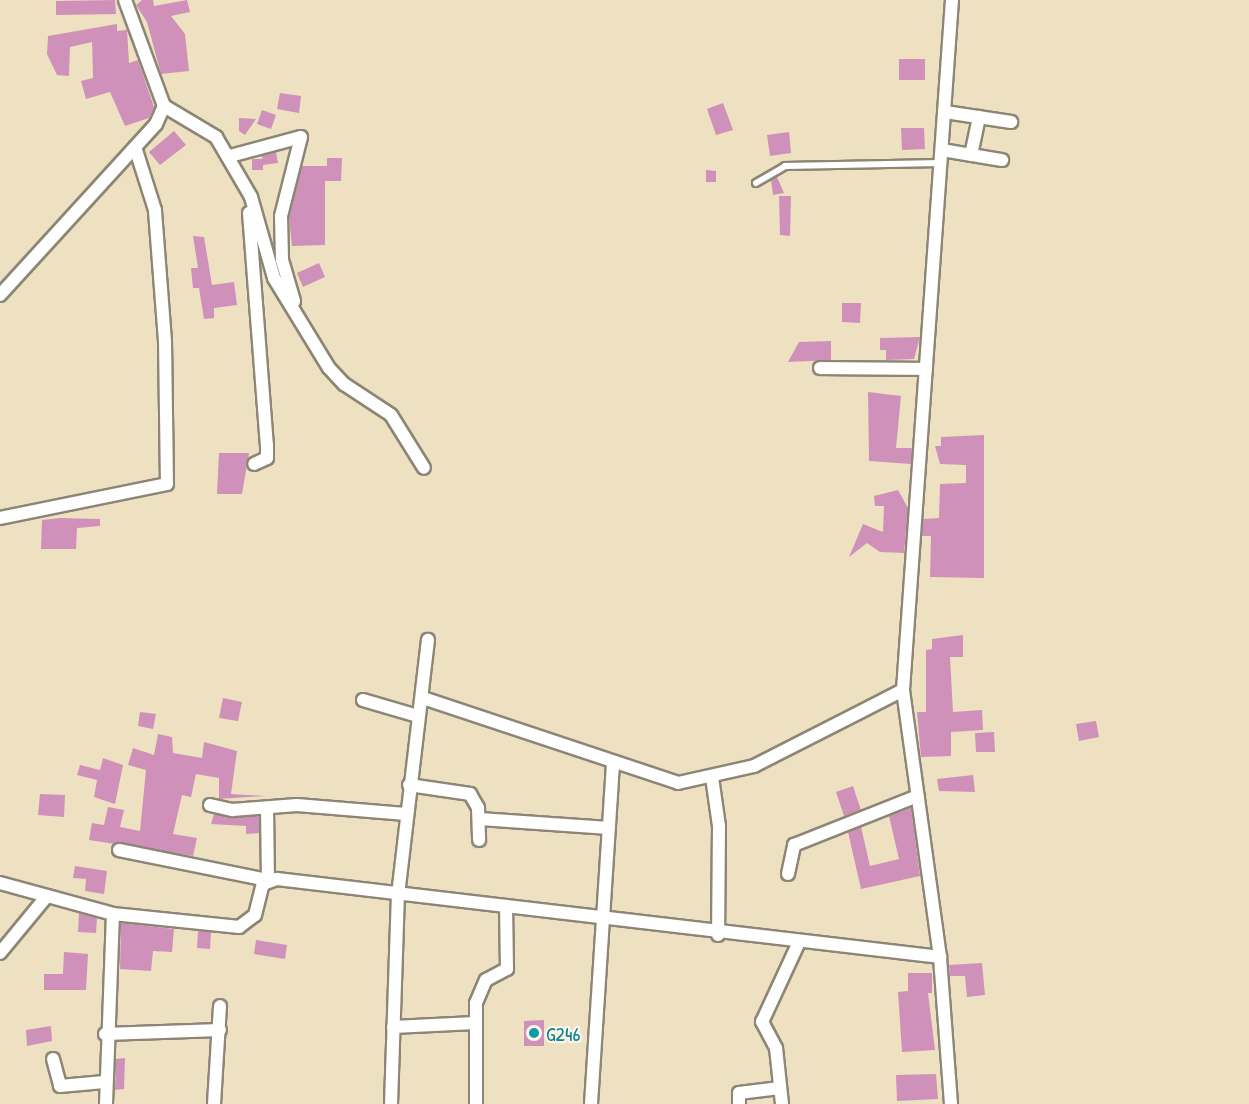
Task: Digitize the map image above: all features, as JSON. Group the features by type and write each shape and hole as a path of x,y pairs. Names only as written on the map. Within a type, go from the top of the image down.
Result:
{"street":[{"path":"125,0 164,106 216,136 230,156 251,197 274,278 338,379 391,415 424,468"},
{"path":"951,1104 940,957 903,690 952,0"},
{"path":"0,295 135,147 164,106"},
{"path":"945,112 1011,122"},
{"path":"971,155 979,117"},
{"path":"230,156 301,137 280,224 282,260 300,316"},
{"path":"0,518 162,488 170,476 154,210 135,147"},
{"path":"942,150 1002,160"},
{"path":"251,197 267,451 267,458 255,464"},
{"path":"820,368 926,369"},
{"path":"391,1104 398,895 405,814 418,717 423,698 428,640"},
{"path":"423,698 678,783 754,766 903,690"},
{"path":"363,700 418,717"},
{"path":"591,1104 605,921 613,763"},
{"path":"712,777 719,826 718,934"},
{"path":"409,784 470,794 480,819 479,840"},
{"path":"788,874 794,844 918,796"},
{"path":"210,805 267,810 297,805 405,814"},
{"path":"0,883 113,914 245,926 268,880 267,810"},
{"path":"480,819 609,828"},
{"path":"119,850 268,880 798,944 940,957"},
{"path":"0,954 47,896"},
{"path":"476,1104 476,1003 486,980 507,969 506,908"},
{"path":"106,1104 105,1034 113,914"},
{"path":"782,1104 776,1048 762,1022 798,944"},
{"path":"214,1104 220,1006"},
{"path":"393,1027 475,1023"},
{"path":"105,1034 220,1030"},
{"path":"52,1059 60,1086 104,1082"},
{"path":"739,1104 742,1092 780,1088"}],"lane":[{"path":"756,183 785,166 941,164"}],"building":[{"path":"115,0 116,14 56,15 56,1"},
{"path":"142,0 153,0 154,6 187,0 190,12 171,16 185,34 189,71 161,74 147,22 136,5"},
{"path":"117,24 117,31 127,30 129,63 138,60 154,107 149,118 125,126 110,92 86,99 81,81 93,78 92,42 70,47 69,76 57,75 47,54 48,36"},
{"path":"899,59 925,59 925,80 899,80"},
{"path":"280,93 301,96 299,113 277,109"},
{"path":"723,103 733,130 716,135 707,109"},
{"path":"262,110 276,115 271,129 257,124"},
{"path":"239,118 256,119 245,135 239,131"},
{"path":"901,128 924,128 925,149 902,150"},
{"path":"174,131 186,145 160,165 149,152"},
{"path":"789,132 791,153 770,156 767,135"},
{"path":"276,152 278,163 263,165 262,156"},
{"path":"327,158 342,158 341,181 325,181 325,245 292,246 289,217 302,166 327,166"},
{"path":"252,159 263,159 263,170 252,170"},
{"path":"706,170 716,171 716,182 706,182"},
{"path":"777,177 784,193 773,195 771,180"},
{"path":"779,196 791,196 790,236 780,235"},
{"path":"193,236 204,237 212,285 234,282 237,305 214,308 214,318 204,319 199,288 193,288 191,268 198,268"},
{"path":"319,263 325,277 303,287 297,273"},
{"path":"842,303 861,303 860,323 842,322"},
{"path":"920,337 914,359 886,360 886,350 880,350 880,338"},
{"path":"831,341 831,360 788,362 799,342"},
{"path":"868,392 901,396 896,448 912,448 911,464 869,461"},
{"path":"984,435 984,578 930,577 931,536 922,536 923,519 939,518 940,484 966,483 966,465 940,464 935,446 941,446 941,437"},
{"path":"219,453 249,453 242,494 217,494"},
{"path":"898,490 908,508 904,553 880,552 867,543 849,557 863,524 883,532 884,506 875,506 874,496"},
{"path":"100,519 100,526 77,528 76,549 41,549 42,520"},
{"path":"963,635 963,657 950,657 953,712 982,710 983,730 951,732 951,756 921,757 917,712 926,712 926,650 932,649 932,639"},
{"path":"223,698 242,702 238,721 219,718"},
{"path":"140,712 156,714 153,729 138,726"},
{"path":"1096,721 1099,737 1079,741 1076,724"},
{"path":"994,732 995,752 976,752 975,733"},
{"path":"158,734 172,737 173,753 202,758 204,742 237,751 231,794 265,796 219,799 219,778 196,774 191,797 182,795 173,834 197,838 193,856 89,840 92,823 104,825 108,807 124,810 120,827 140,831 146,770 128,765 133,748 154,755"},
{"path":"103,758 123,765 115,804 94,797 97,780 77,775 80,765 100,770"},
{"path":"973,775 975,792 939,791 937,779"},
{"path":"853,786 861,810 844,816 836,792"},
{"path":"40,794 65,795 64,817 38,815"},
{"path":"911,808 920,876 861,889 848,832 861,827 870,866 899,859 889,816"},
{"path":"214,814 259,816 259,833 246,834 246,826 211,824"},
{"path":"75,866 107,871 104,894 85,891 86,879 73,878"},
{"path":"79,913 97,918 96,933 78,932"},
{"path":"121,923 174,929 172,952 153,951 151,971 120,969"},
{"path":"198,931 211,932 210,949 197,948"},
{"path":"256,940 287,945 285,959 254,954"},
{"path":"64,952 88,954 86,990 44,990 44,974 63,974"},
{"path":"982,963 985,995 967,997 965,976 950,976 949,965"},
{"path":"908,973 932,973 932,993 928,993 935,1050 902,1052 898,992 908,991"},
{"name":"G246","path":"544,1020 544,1046 524,1046 524,1021"},
{"path":"51,1026 52,1041 27,1046 26,1030"},
{"path":"125,1058 124,1089 115,1090 116,1059"},
{"path":"936,1074 938,1099 897,1101 896,1075"}],"place":[{"name":"G246","path":"534,1033"}]}
